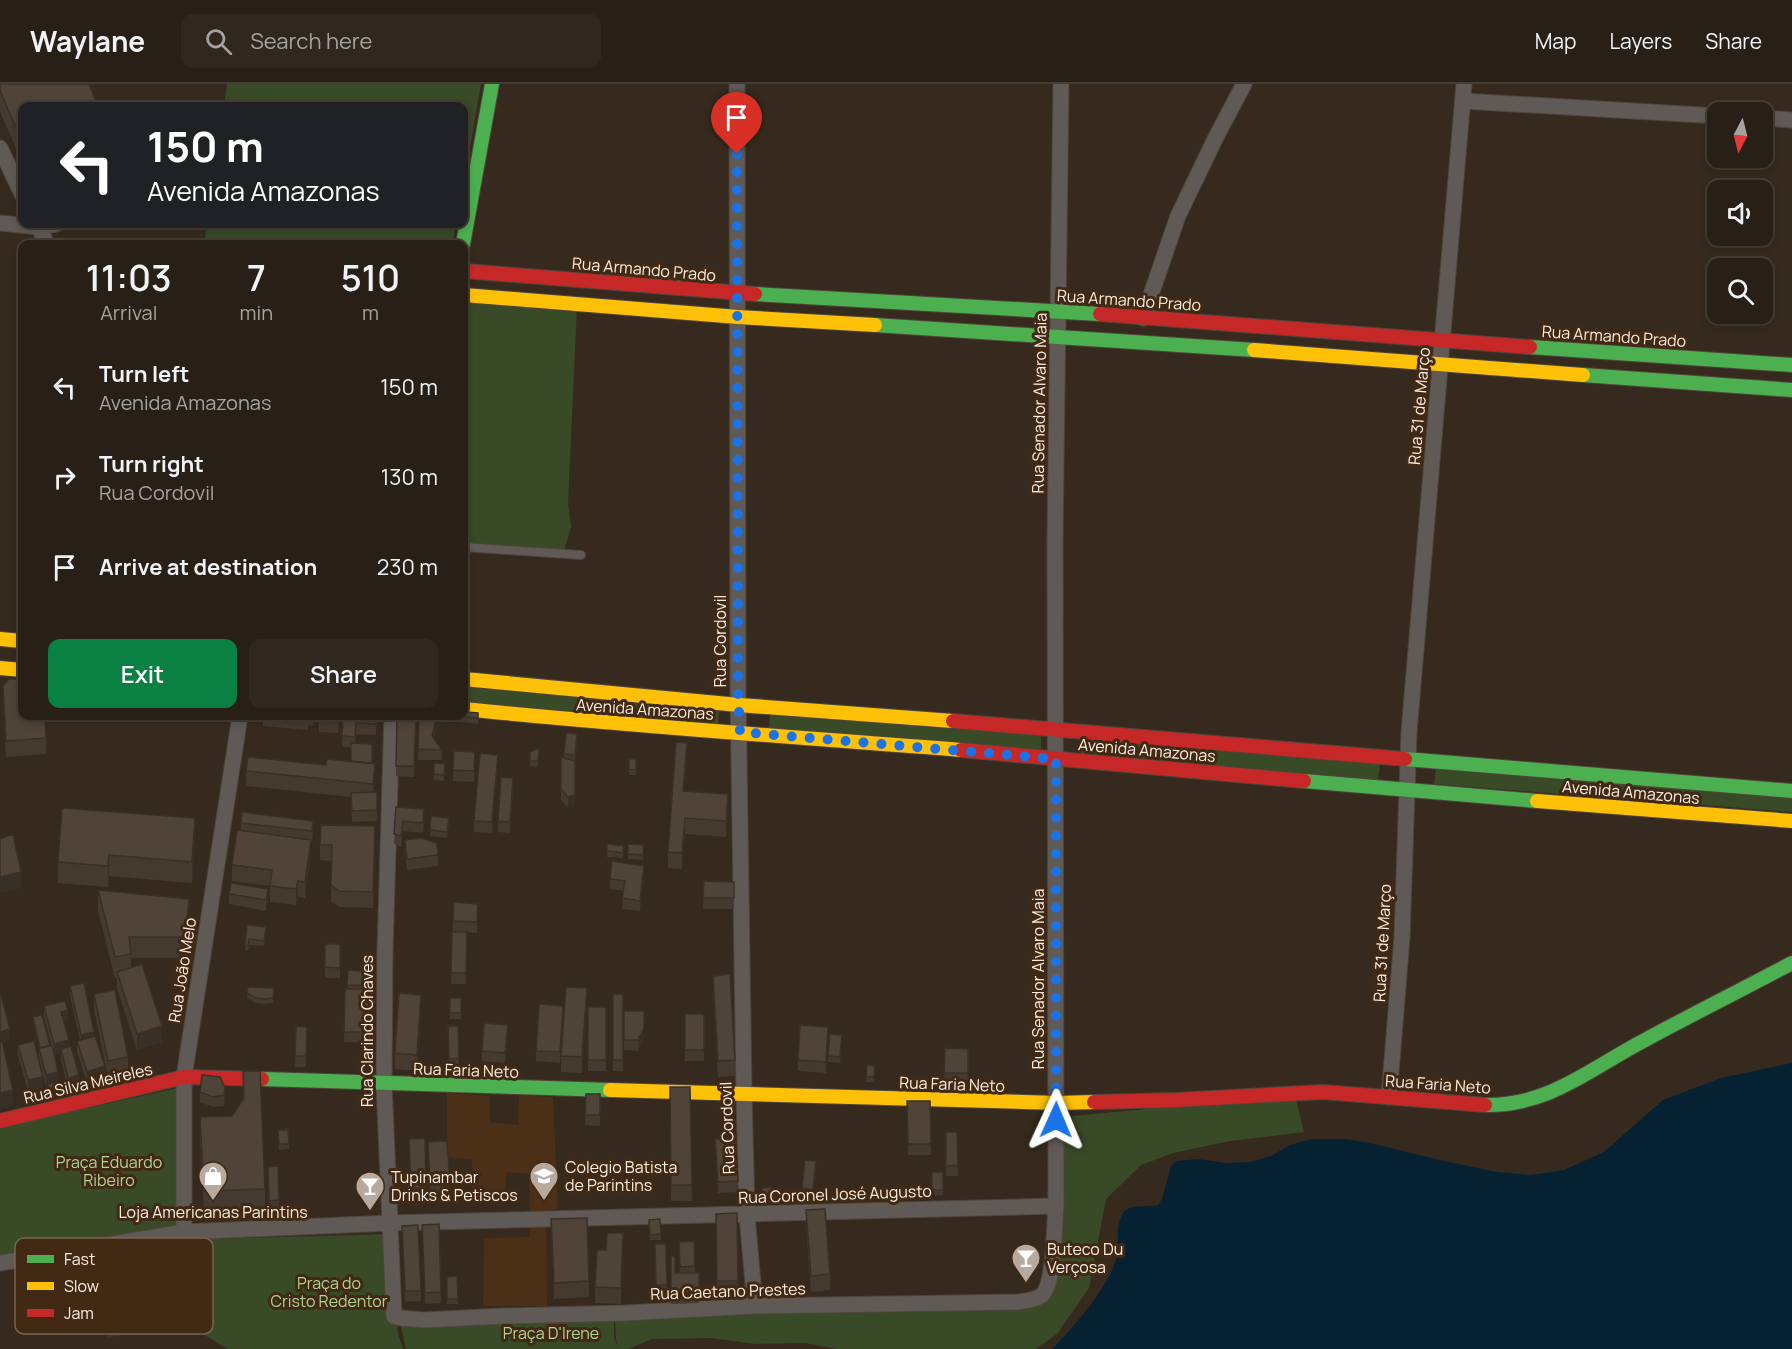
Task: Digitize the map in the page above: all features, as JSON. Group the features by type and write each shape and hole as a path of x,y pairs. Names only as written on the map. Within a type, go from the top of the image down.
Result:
{"street":[{"path":"468,216 492,84"},
{"name":"Rua Cordovil","path":"737,84 739,705 744,1094 747,1215 755,1306"},
{"name":"Rua Senador Alvaro Maia","path":"1034,1298 1043,1294 1049,1284 1056,1206 1054,687 1061,84"},
{"path":"1143,318 1179,216 1244,84"},
{"name":"Rua 31 de Março","path":"1389,1097 1402,937 1409,732 1464,84"},
{"path":"1463,101 1707,115"},
{"path":"1773,119 1792,120"},
{"path":"0,148 18,186"},
{"path":"0,223 18,224"},
{"name":"Rua Armando Prado","path":"468,271 738,293 1058,311 1792,365"},
{"path":"468,295 738,317 1057,336 1792,390"},
{"path":"0,639 18,641"},
{"path":"0,668 18,670"},
{"name":"Avenida Amazonas","path":"468,679 739,705 1055,729 1792,791"},
{"name":"Avenida Amazonas","path":"468,709 608,724 740,732 1406,791 1792,821"},
{"name":"Rua João Melo","path":"184,1232 184,1077 239,720"},
{"name":"Rua Clarindo Chaves","path":"392,720 385,950 384,1084 393,1311 394,1316 398,1318 424,1320"},
{"name":"Rua Faria Neto","path":"184,1077 1057,1103 1176,1101 1323,1092 1457,1104 1497,1105 1550,1094 1642,1041 1792,963"},
{"name":"Rua Silva Meireles","path":"0,1121 184,1077"},
{"name":"Rua Coronel José Augusto","path":"148,1238 184,1232 390,1223 1056,1206"},
{"name":"Rua Coronel José Augusto","path":"0,1263 15,1260"},
{"name":"Rua Caetano Prestes","path":"424,1320 755,1306 1018,1302 1034,1298"}],"lane":[{"path":"468,547 581,555"}],"shaded area":[{"name":"Colegio Batista de Parintins","path":"447,1093 490,1096 490,1122 518,1125 519,1095 553,1097 558,1209 546,1210 547,1306 483,1306 484,1238 530,1237 529,1174 507,1172 505,1193 472,1193 472,1160 447,1157"},
{"path":"106,1334 128,1334 107,1338"}],"green space":[{"path":"227,84 481,84 468,159 468,102 225,102"},
{"path":"206,228 455,228 453,240 205,240"},
{"path":"468,299 577,307 568,502 571,527 563,554 468,547"},
{"path":"468,687 719,710 718,724 468,702"},
{"path":"770,713 1041,735 1041,751 769,728"},
{"path":"1079,738 1380,763 1378,780 1077,754"},
{"path":"1436,768 1792,798 1792,812 1434,784"},
{"name":"Praça Eduardo Ribeiro","path":"177,1088 177,1228 116,1238 15,1238 15,1255 0,1257 0,1128"},
{"name":"Praça D'Irene","path":"1295,1095 1304,1132 1230,1141 1173,1153 1141,1165 1106,1199 1089,1288 1057,1334 1036,1349 837,1349 805,1343 755,1344 711,1338 652,1339 628,1349 406,1349 400,1322 614,1317 614,1338 619,1348 615,1318 662,1314 1026,1305 1046,1285 1062,1117"},
{"name":"Praça do Cristo Redentor","path":"388,1234 398,1334 403,1349 228,1349 203,1334 213,1334 213,1239"}],"water":[{"path":"1792,1063 1792,1349 1052,1349 1080,1319 1106,1282 1116,1259 1119,1223 1123,1213 1130,1208 1158,1205 1162,1199 1171,1166 1176,1161 1198,1159 1226,1163 1251,1162 1271,1156 1290,1145 1312,1139 1344,1139 1497,1172 1531,1175 1564,1170 1604,1152 1663,1100 1721,1078"}],"building":[{"path":"0,84 89,84 96,102 18,102 18,132 0,91"},
{"path":"9,679 18,679 18,720 45,720 46,738 6,741 3,686"},
{"path":"468,712 478,713 478,718 468,717"},
{"path":"338,720 338,722 319,721"},
{"path":"343,720 376,720 376,724 356,723 355,737 342,736"},
{"path":"397,720 416,720 414,766 396,766"},
{"path":"419,720 436,720 432,736 442,750 418,749"},
{"path":"566,733 577,734 575,755 564,754"},
{"path":"676,742 687,743 683,791 728,794 726,821 685,818 682,853 668,852"},
{"path":"351,743 372,744 372,763 351,761"},
{"path":"539,748 538,761 530,761 530,752"},
{"path":"454,751 475,752 474,771 453,770"},
{"path":"480,753 498,755 492,822 474,821"},
{"path":"248,757 326,765 327,759 375,764 373,784 246,771"},
{"path":"561,757 575,761 575,795 568,797 561,789"},
{"path":"629,759 636,759 636,770 629,770"},
{"path":"434,763 445,764 444,775 434,774"},
{"path":"501,777 513,778 510,822 498,821"},
{"path":"377,792 377,810 352,811 351,793"},
{"path":"396,807 424,809 423,823 403,821 401,836 394,834"},
{"path":"62,808 195,818 192,862 109,855 108,866 58,862"},
{"path":"242,812 313,821 312,831 241,823"},
{"path":"431,816 449,818 447,832 430,830"},
{"path":"321,825 375,826 373,892 339,891 331,885 332,845 320,845"},
{"path":"237,830 311,840 305,882 298,881 296,889 270,886 272,870 232,865"},
{"path":"13,834 21,872 0,877 0,839"},
{"path":"421,838 437,843 438,855 407,859 405,840"},
{"path":"607,844 624,846 623,853 607,851"},
{"path":"628,844 644,845 643,855 628,854"},
{"path":"612,861 644,866 640,901 622,898 625,881 610,879"},
{"path":"704,881 734,882 734,898 703,898"},
{"path":"231,883 268,889 266,900 229,894"},
{"path":"98,890 189,899 185,937 129,937 131,954 115,957"},
{"path":"454,902 478,904 477,922 453,921"},
{"path":"247,925 266,927 264,941 249,939 248,946 245,945"},
{"path":"452,932 467,932 466,973 451,973"},
{"path":"325,944 340,944 340,968 325,967"},
{"path":"142,964 162,1026 137,1034 117,972"},
{"path":"348,970 373,972 372,986 347,985"},
{"path":"730,974 735,1060 718,1061 713,976"},
{"path":"84,983 94,1032 81,1035 70,986"},
{"path":"248,987 274,988 273,998 256,998 247,993"},
{"path":"566,987 587,988 582,1057 561,1056"},
{"path":"345,989 369,989 368,1032 344,1032"},
{"path":"115,990 128,1057 108,1061 94,994"},
{"path":"0,991 10,1029 0,1032"},
{"path":"399,993 421,995 417,1055 395,1053"},
{"path":"613,994 623,994 623,1060 613,1060"},
{"path":"450,998 461,998 461,1013 450,1013"},
{"path":"65,1001 68,1010 61,1012 69,1040 54,1044 44,1006"},
{"path":"539,1004 563,1006 560,1052 536,1051"},
{"path":"588,1007 606,1007 606,1060 588,1060"},
{"path":"624,1011 644,1011 644,1028 638,1040 624,1040"},
{"path":"685,1014 704,1014 704,1050 685,1050"},
{"path":"42,1015 50,1046 40,1048 33,1017"},
{"path":"484,1023 508,1025 505,1053 482,1051"},
{"path":"800,1025 828,1027 826,1062 798,1060"},
{"path":"296,1026 307,1027 306,1056 295,1056"},
{"path":"448,1026 458,1026 459,1058 449,1059"},
{"path":"830,1034 842,1035 840,1057 828,1056"},
{"path":"95,1036 105,1066 87,1072 77,1041"},
{"path":"2,1041 13,1090 0,1093 0,1042"},
{"path":"34,1041 43,1077 28,1080 18,1045"},
{"path":"52,1045 58,1072 46,1075 39,1048"},
{"path":"71,1046 79,1075 68,1078 61,1049"},
{"path":"945,1048 968,1049 968,1073 944,1073"},
{"path":"867,1065 875,1066 874,1077 866,1077"},
{"path":"243,1071 260,1071 265,1189 204,1191 200,1117 232,1116 244,1098"},
{"path":"202,1075 220,1077 225,1088 224,1095 213,1097 200,1092"},
{"path":"58,1080 63,1088 52,1093 47,1085"},
{"path":"670,1087 690,1087 692,1185 671,1185"},
{"path":"586,1094 600,1094 600,1115 585,1115"},
{"path":"907,1101 930,1101 931,1144 908,1144"},
{"path":"278,1130 288,1130 289,1144 279,1144"},
{"path":"946,1132 957,1132 958,1165 946,1166"},
{"path":"425,1138 426,1188 411,1188 409,1139"},
{"path":"735,1138 738,1181 718,1182 715,1139"},
{"path":"447,1141 450,1182 430,1183 428,1142"},
{"path":"805,1160 816,1161 813,1190 802,1188"},
{"path":"278,1166 279,1200 269,1201 268,1167"},
{"path":"932,1172 943,1172 943,1190 932,1190"},
{"path":"772,1187 772,1194 762,1195 762,1188"},
{"path":"825,1209 830,1274 811,1276 806,1210"},
{"path":"737,1213 738,1281 717,1281 716,1214"},
{"path":"587,1218 589,1281 554,1283 551,1219"},
{"path":"660,1219 661,1234 650,1235 649,1220"},
{"path":"439,1224 441,1292 425,1293 422,1225"},
{"path":"418,1225 421,1291 405,1291 402,1226"},
{"path":"607,1233 623,1233 621,1288 595,1287 597,1250 606,1250"},
{"path":"694,1241 695,1266 680,1267 679,1242"},
{"path":"655,1244 666,1244 667,1285 656,1285"},
{"path":"671,1256 675,1256 675,1273 699,1273 699,1293 671,1293"},
{"path":"457,1276 458,1299 447,1299 447,1277"}],"traffic: fast":[{"path":"468,216 492,84"},
{"path":"464,240 466,228"},
{"path":"755,294 1100,314"},
{"path":"875,325 1254,350"},
{"path":"1530,347 1792,365"},
{"path":"1583,375 1792,390"},
{"path":"1405,759 1792,791"},
{"path":"1304,781 1537,801"},
{"path":"1485,1105 1508,1104 1550,1092 1792,963"},
{"path":"262,1079 610,1090"}],"traffic: slow":[{"path":"468,295 738,317 875,325"},
{"path":"1254,350 1583,375"},
{"path":"0,639 18,641"},
{"path":"0,668 18,670"},
{"path":"468,679 739,705 953,721"},
{"path":"468,709 961,750"},
{"path":"1537,801 1792,821"},
{"path":"610,1090 1057,1103 1094,1102"}],"traffic: jam":[{"path":"468,271 755,294"},
{"path":"1100,314 1530,347"},
{"path":"953,721 1405,759"},
{"path":"961,750 1304,781"},
{"path":"0,1121 184,1077 262,1079"},
{"path":"1094,1102 1323,1092 1485,1105"}],"place":[{"name":"Loja Americanas Parintins","path":"213,1202"},
{"name":"Colegio Batista de Parintins","path":"544,1202"},
{"name":"Tupinambar Drinks & Petiscos","path":"370,1212"},
{"name":"Buteco Du Verçosa","path":"1026,1284"}],"route":[{"path":"737,154 736,350 740,732 1056,759 1056,1120"}]}
